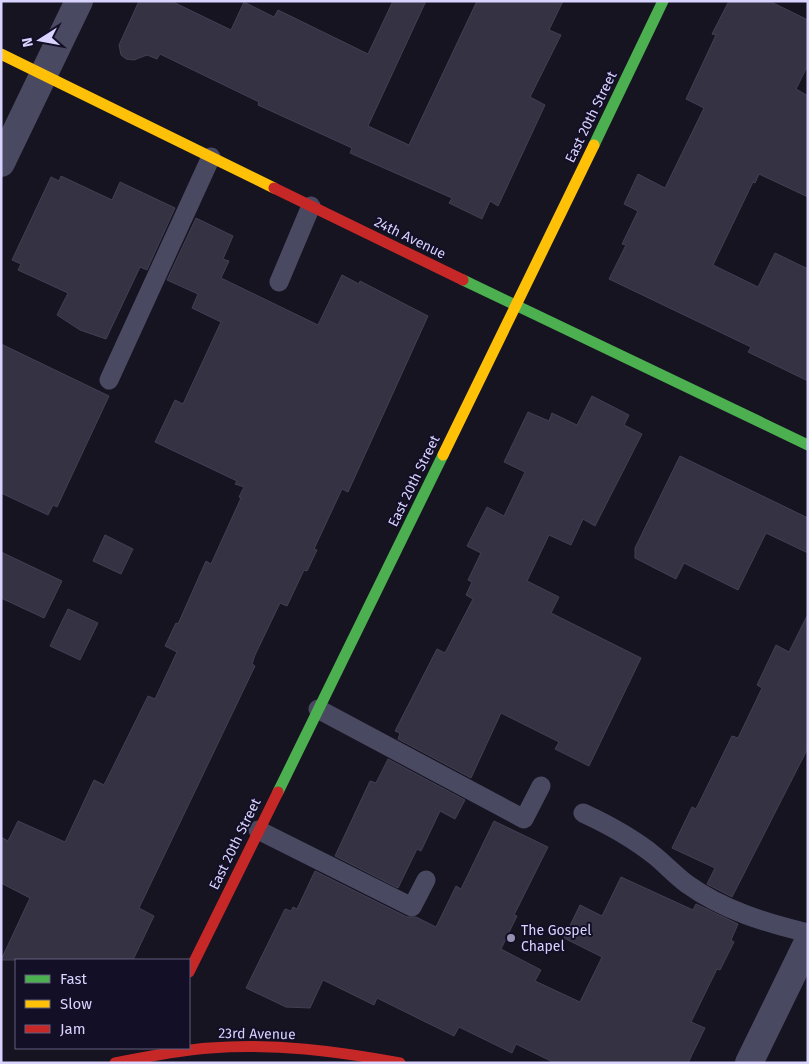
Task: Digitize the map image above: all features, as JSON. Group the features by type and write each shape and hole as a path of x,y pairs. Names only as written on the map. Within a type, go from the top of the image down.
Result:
{"street":[{"path":"1,163 79,1"},
{"name":"East 20th Street","path":"190,970 516,306 663,1"},
{"name":"24th Avenue","path":"1,54 516,306 808,445"},
{"path":"749,1063 808,942"},
{"name":"23rd Avenue","path":"114,1063 148,1056 210,1048 283,1048 362,1056 400,1063"}],"lane":[{"path":"109,380 210,157"},
{"path":"279,282 311,206"},
{"path":"318,708 524,819 541,786"},
{"path":"583,813 617,829 654,855 688,884 725,906 763,922 808,933"},
{"path":"258,830 412,907 426,880"}],"building":[{"path":"139,1 171,1 231,30 244,2 274,17 278,10 368,54 393,1 426,1 368,126 409,145 477,1 563,1 549,30 561,35 530,97 545,105 498,206 490,201 482,219 449,203 452,198 350,153 352,148 258,105 259,102 160,54 157,59 147,55 134,60 126,59 121,55 119,45"},
{"path":"729,1 769,1 808,20 808,65 796,89 808,96 808,197 759,174 755,183 753,182 713,265 758,287 775,253 808,269 808,381 748,352 751,347 609,279 626,245 622,244 638,211 624,204 638,174 665,188 704,108 686,99 716,35 712,34"},
{"path":"61,176 112,200 120,182 175,208 147,270 140,267 106,339 80,330 57,315 68,293 18,270 21,264 12,260 51,177 59,181"},
{"path":"196,218 233,236 223,259 229,261 221,278 318,325 342,275 359,284 360,281 428,316 348,492 342,489 314,549 317,550 307,571 304,570 287,606 280,603 255,655 252,664 255,666 139,908 154,916 133,959 1,960 30,898 1,883 1,837 8,841 18,821 65,842 94,780 104,785 148,696 155,699 177,652 165,646 176,623 178,624 206,561 211,564 241,498 239,497 244,487 235,484 237,481 155,442 175,400 183,404 221,322 192,308 198,294 167,280"},
{"path":"1,344 109,396 57,507 53,505 48,515 1,493"},
{"path":"592,396 629,415 624,425 642,434 595,526 583,519 571,545 549,535 527,581 559,597 551,613 641,658 589,766 555,749 559,742 501,713 471,778 398,739 400,733 395,731 437,649 445,653 473,599 466,595 472,582 468,580 481,553 467,546 487,507 504,516 525,472 504,462 528,412 549,421 552,413 577,425"},
{"path":"680,456 808,518 808,553 766,533 738,590 684,563 676,579 635,558 635,548"},
{"path":"105,535 133,549 121,574 93,561"},
{"path":"1,552 62,581 44,618 1,598"},
{"path":"68,609 98,623 80,660 50,646"},
{"path":"808,614 808,748 732,897 707,884 715,868 672,848 692,807 696,809 732,736 738,738 762,688 757,685 776,645 789,652"},
{"path":"388,759 465,800 455,819 440,811 421,851 417,849 398,888 335,856 370,781 376,783"},
{"path":"494,821 548,847 514,915 517,916 501,949 541,970 535,981 580,1002 602,957 564,938 580,905 602,916 621,877 693,910 696,904 738,924 731,940 734,942 720,970 717,969 691,1022 705,1028 688,1063 555,1063 516,1044 512,1053 459,1027 454,1036 377,998 374,1005 323,980 310,1008 286,1007 246,988 285,909 291,911 293,907 297,909 315,871 407,917 416,917 436,927 456,886 461,889"}],"traffic: fast":[{"path":"594,145 663,1"},
{"path":"463,280 808,445"},
{"path":"278,792 443,455"}],"traffic: slow":[{"path":"1,54 274,188"},
{"path":"443,455 594,145"}],"traffic: jam":[{"path":"274,188 463,280"},
{"path":"190,970 278,792"},
{"path":"115,1063 186,1050 234,1047 305,1049 400,1063"}],"place":[{"name":"The Gospel Chapel","path":"511,938"}]}
